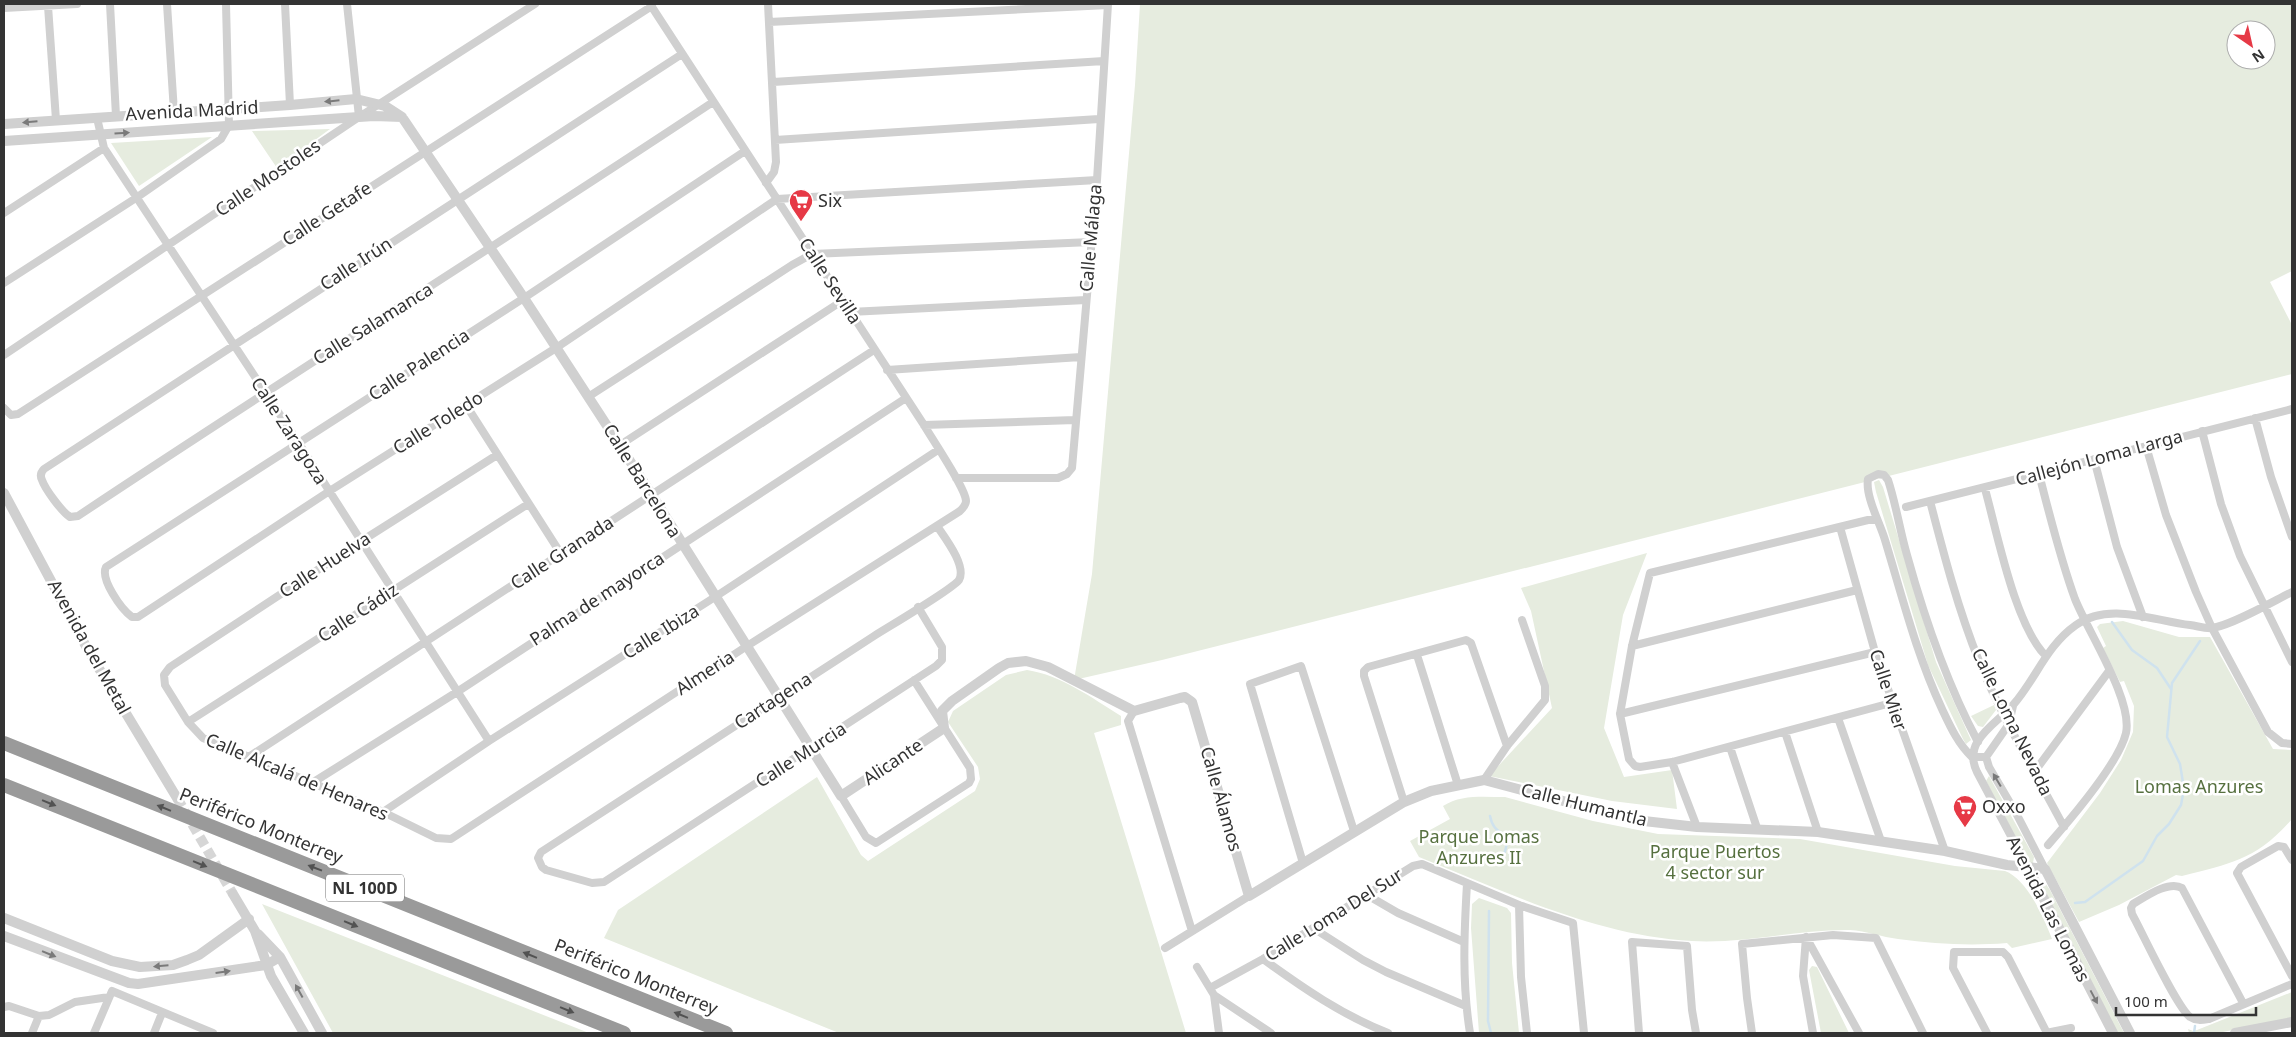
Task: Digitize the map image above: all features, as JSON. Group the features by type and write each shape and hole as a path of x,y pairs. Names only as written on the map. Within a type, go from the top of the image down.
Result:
{"highway":[{"name":"Periférico Monterrey","path":"4,743 726,1033"},
{"name":"NL 100D","path":"4,785 624,1033"}],"street":[{"path":"4,8 77,4"},
{"path":"110,4 116,116"},
{"path":"167,4 174,112"},
{"path":"4,283 136,198 217,143 224,135 229,125 226,4"},
{"path":"284,4 290,106"},
{"path":"347,4 359,117 402,117"},
{"name":"Calle Mostoles","path":"4,355 359,117 535,4"},
{"path":"766,183 774,172 775,140 768,4"},
{"name":"Calle Sevilla","path":"651,5 924,425 956,478 966,501 960,511"},
{"name":"Calle Getafe","path":"4,408 11,415 18,414 651,5"},
{"path":"769,22 1108,5"},
{"name":"Calle Málaga","path":"956,478 1058,478 1070,472 1097,180 1108,5"},
{"path":"48,6 56,120"},
{"name":"Calle Irún","path":"42,482 41,474 44,468 682,54"},
{"path":"773,82 1104,60"},
{"name":"Avenida Madrid","path":"4,124 290,106 356,99 380,104"},
{"name":"Calle Salamanca","path":"42,482 64,512 70,517 78,516 264,392 490,249 713,102"},
{"name":"Calle Barcelona","path":"380,104 390,108 402,117 426,150 620,445 780,697 866,837 872,842 880,842 961,789 971,780 970,768 944,728"},
{"name":"Avenida Madrid","path":"4,141 359,117"},
{"name":"Calle Zaragoza","path":"97,118 99,134 104,148 298,442 328,492 489,741"},
{"path":"775,140 1100,119"},
{"path":"4,213 104,148"},
{"name":"Calle Palencia","path":"106,583 103,573 106,567 524,298 745,151"},
{"path":"777,199 1097,180"},
{"name":"Calle Toledo","path":"106,583 126,612 132,617 138,616 328,492 556,348 777,199"},
{"path":"588,397 812,254 1091,242"},
{"path":"850,312 1086,300"},
{"path":"620,445 842,301"},
{"name":"Calle Granada","path":"250,756 874,350"},
{"path":"887,370 1081,358"},
{"name":"Palma de mayorca","path":"312,783 457,692 681,543 906,398"},
{"path":"466,405 561,554"},
{"name":"Callejón Loma Larga","path":"1906,507 1985,489 2202,431 2292,410"},
{"path":"2255,418 2271,477 2292,537"},
{"path":"924,425 1075,420"},
{"path":"2202,431 2230,531 2292,662"},
{"path":"2146,446 2172,532 2212,628 2268,732 2282,743 2292,744"},
{"name":"Calle Ibiza","path":"383,812 489,741 715,597 938,450"},
{"name":"Calle Huelva","path":"165,685 164,675 170,667 360,542 497,455"},
{"path":"2094,459 2117,547 2143,617"},
{"name":"Avenida Las Lomas","path":"1978,742 1963,714 1938,657 1906,554 1890,485 1884,475 1878,474 1868,478 1867,485 1877,520 1883,533 1904,610 1925,672 1953,731 1965,750 1972,757 1977,772 2113,1033"},
{"path":"2039,474 2060,552 2085,620 2124,705 2126,733 2111,763 2048,845"},
{"path":"1985,489 2022,616 2032,640 2046,656"},
{"name":"Avenida del Metal","path":"4,493 89,652 177,798"},
{"name":"Calle Loma Nevada","path":"1930,501 1963,620 1979,661 2003,713 2064,826"},
{"name":"Calle Cádiz","path":"188,722 528,504"},
{"name":"Almeria","path":"451,839 747,646 960,511"},
{"path":"1877,520 1868,520 1650,573 1632,646 1620,714 1628,759 1635,766 1640,767 1672,762 1891,703"},
{"name":"Cartagena","path":"609,879 592,883 546,870 542,867 538,858 541,852 955,584 961,575 960,565 938,526"},
{"name":"Calle Mier","path":"1840,527 1891,703 1944,851"},
{"path":"1632,646 1857,590"},
{"path":"2012,706 2009,724 1986,757 1972,757 1978,742 1988,728 2012,706 2046,656 2067,633 2085,620 2112,614 2212,628 2292,592"},
{"name":"Calle Murcia","path":"609,879 939,663 943,654 942,647 918,607"},
{"path":"1484,780 1507,746 1541,706 1546,693 1522,620"},
{"path":"1404,802 1364,676 1364,671 1368,667 1417,655 1463,640 1469,641 1507,746"},
{"path":"1620,714 1875,652"},
{"path":"1417,655 1458,784"},
{"path":"944,728 942,711 947,706 999,668 1017,661 1031,662 1048,667 1134,711 1128,721 1192,930"},
{"path":"1303,863 1250,684 1301,666 1354,831"},
{"path":"2035,771 2109,671"},
{"path":"914,680 944,728"},
{"name":"Calle Alcalá de Henares","path":"165,685 188,722 203,738 383,812 436,838 451,839"},
{"name":"Calle Álamos","path":"1134,711 1185,697 1192,702 1249,896"},
{"path":"1838,718 1881,841"},
{"name":"Alicante","path":"841,796 944,728"},
{"path":"1784,732 1818,832"},
{"path":"1730,747 1757,828"},
{"name":"Avenida Las Lomas","path":"1986,757 1989,767 2016,813 2130,1033"},
{"path":"1672,762 1697,827"},
{"name":"Calle Humantla","path":"1165,948 1404,802 1431,791 1484,780 1603,813 1652,822 1697,827 1818,832 1944,851 2028,868 2045,869"},
{"path":"2292,860 2286,850 2281,846 2276,846 2238,870 2238,876 2292,976"},
{"name":"Calle Loma Del Sur","path":"1212,992 1418,864 1426,865 1519,906 1573,923 1584,1033"},
{"path":"1467,884 1464,942 1466,1006 1470,1033"},
{"path":"2244,1003 2184,891 2178,885 2170,886 2135,902 2131,908 2180,1004 2192,1019 2209,1019 2292,984"},
{"path":"233,894 255,931 266,965 304,1033"},
{"path":"1367,896 1398,914 1464,942"},
{"path":"1519,906 1521,977 1527,1033"},
{"path":"4,918 121,963 140,967 173,964 192,958 249,920"},
{"path":"1314,928 1363,960 1386,972 1466,1006"},
{"path":"255,931 280,957 322,1033"},
{"path":"1752,1033 1742,944 1843,935 1876,938 1923,1033"},
{"path":"4,936 129,983 138,984 266,965 280,957"},
{"path":"1806,937 1802,976 1813,1033"},
{"path":"1806,937 1859,1033"},
{"path":"1639,1033 1632,942 1687,946 1692,1010 1696,1033"},
{"path":"1987,1033 1953,968 1954,952 2003,952 2008,957 2046,1033 2071,1028"},
{"path":"192,958 197,976"},
{"path":"1263,959 1309,992 1346,1014 1388,1033"},
{"path":"1197,967 1212,992 1219,1033"},
{"path":"1212,992 1271,1033"},
{"path":"94,1033 110,994"},
{"path":"4,1007 10,1006 39,1016 49,1015 75,1002 110,994 212,1033"},
{"path":"154,1033 162,1013"},
{"path":"32,1033 39,1016"},
{"path":"2235,1033 2273,1030 2290,1022 2291,1033"}],"green space":[{"path":"1140,4 2292,4 2292,271 2270,282 2292,325 2292,374 1162,660 1074,680 1092,574 1135,85"},
{"path":"330,129 277,168 252,131"},
{"path":"212,137 139,186 111,143"},
{"path":"1879,480 1883,487 1936,662 1971,740 1966,744 1928,665 1876,492 1874,482"},
{"path":"1647,553 1623,615 1604,728 1624,777 1672,770 1677,809 1612,801 1489,776 1552,708 1531,611 1521,588"},
{"name":"Lomas Anzures","path":"2123,621 2179,637 2210,637 2273,749 2292,750 2292,819 2279,833 2255,852 2200,872 2182,876 2176,875 2119,905 2079,922 2047,863 2100,793 2121,760 2133,732 2134,706 2124,681 2120,682 2103,648 2106,646 2097,627 2100,624"},
{"path":"1027,670 1064,682 1121,716 1121,725 1094,733 1186,1033 839,1033 604,938 618,910 817,777 861,855 868,861 975,791 980,779 978,767 948,722 953,711 1006,675"},
{"path":"1994,705 1996,710 1983,727 1978,726 1971,716"},
{"path":"1989,776 2034,857 2033,863 2029,863 1986,781"},
{"path":"1505,797 1593,821 1658,834 1800,839 1955,866 2005,871 2013,875 2020,882 2034,900 2052,939 2012,948 2007,943 1925,942 1850,930 1830,930 1751,939 1712,941 1657,937 1621,931 1552,910 1419,857 1410,841 1450,819 1443,806 1465,798"},
{"path":"2043,880 2050,890 2124,1033 2117,1033 2042,886"},
{"path":"1479,898 1507,908 1511,913 1512,963 1519,1033 1479,1033 1471,928 1472,904"},
{"path":"262,904 589,1033 333,1033"},
{"path":"1812,966 1817,967 1849,1033 1821,1033 1809,970"},
{"path":"2292,992 2292,1018 2218,1033 2189,1033 2188,1029 2197,1030"}],"waterway":[{"path":"2112,622 2132,650 2157,668 2171,689"},
{"path":"2075,903 2085,902 2143,861 2157,836 2169,824 2181,805 2184,789 2180,764 2167,737 2172,683 2200,641"},
{"path":"1490,816 1496,829 1506,838 1507,842 1501,862"},
{"path":"1489,911 1488,1021 1491,1033"},
{"path":"2194,1033 2195,1026"}],"tunnel":[{"path":"177,798 233,894"}],"place":[{"name":"Six","path":"801,222"},
{"name":"Oxxo","path":"1965,828"}],"park label":[{"name":"Parque Lomas Anzures II","path":"1479,848"},
{"name":"Parque Puertos 4 sector sur","path":"1715,862"}]}
